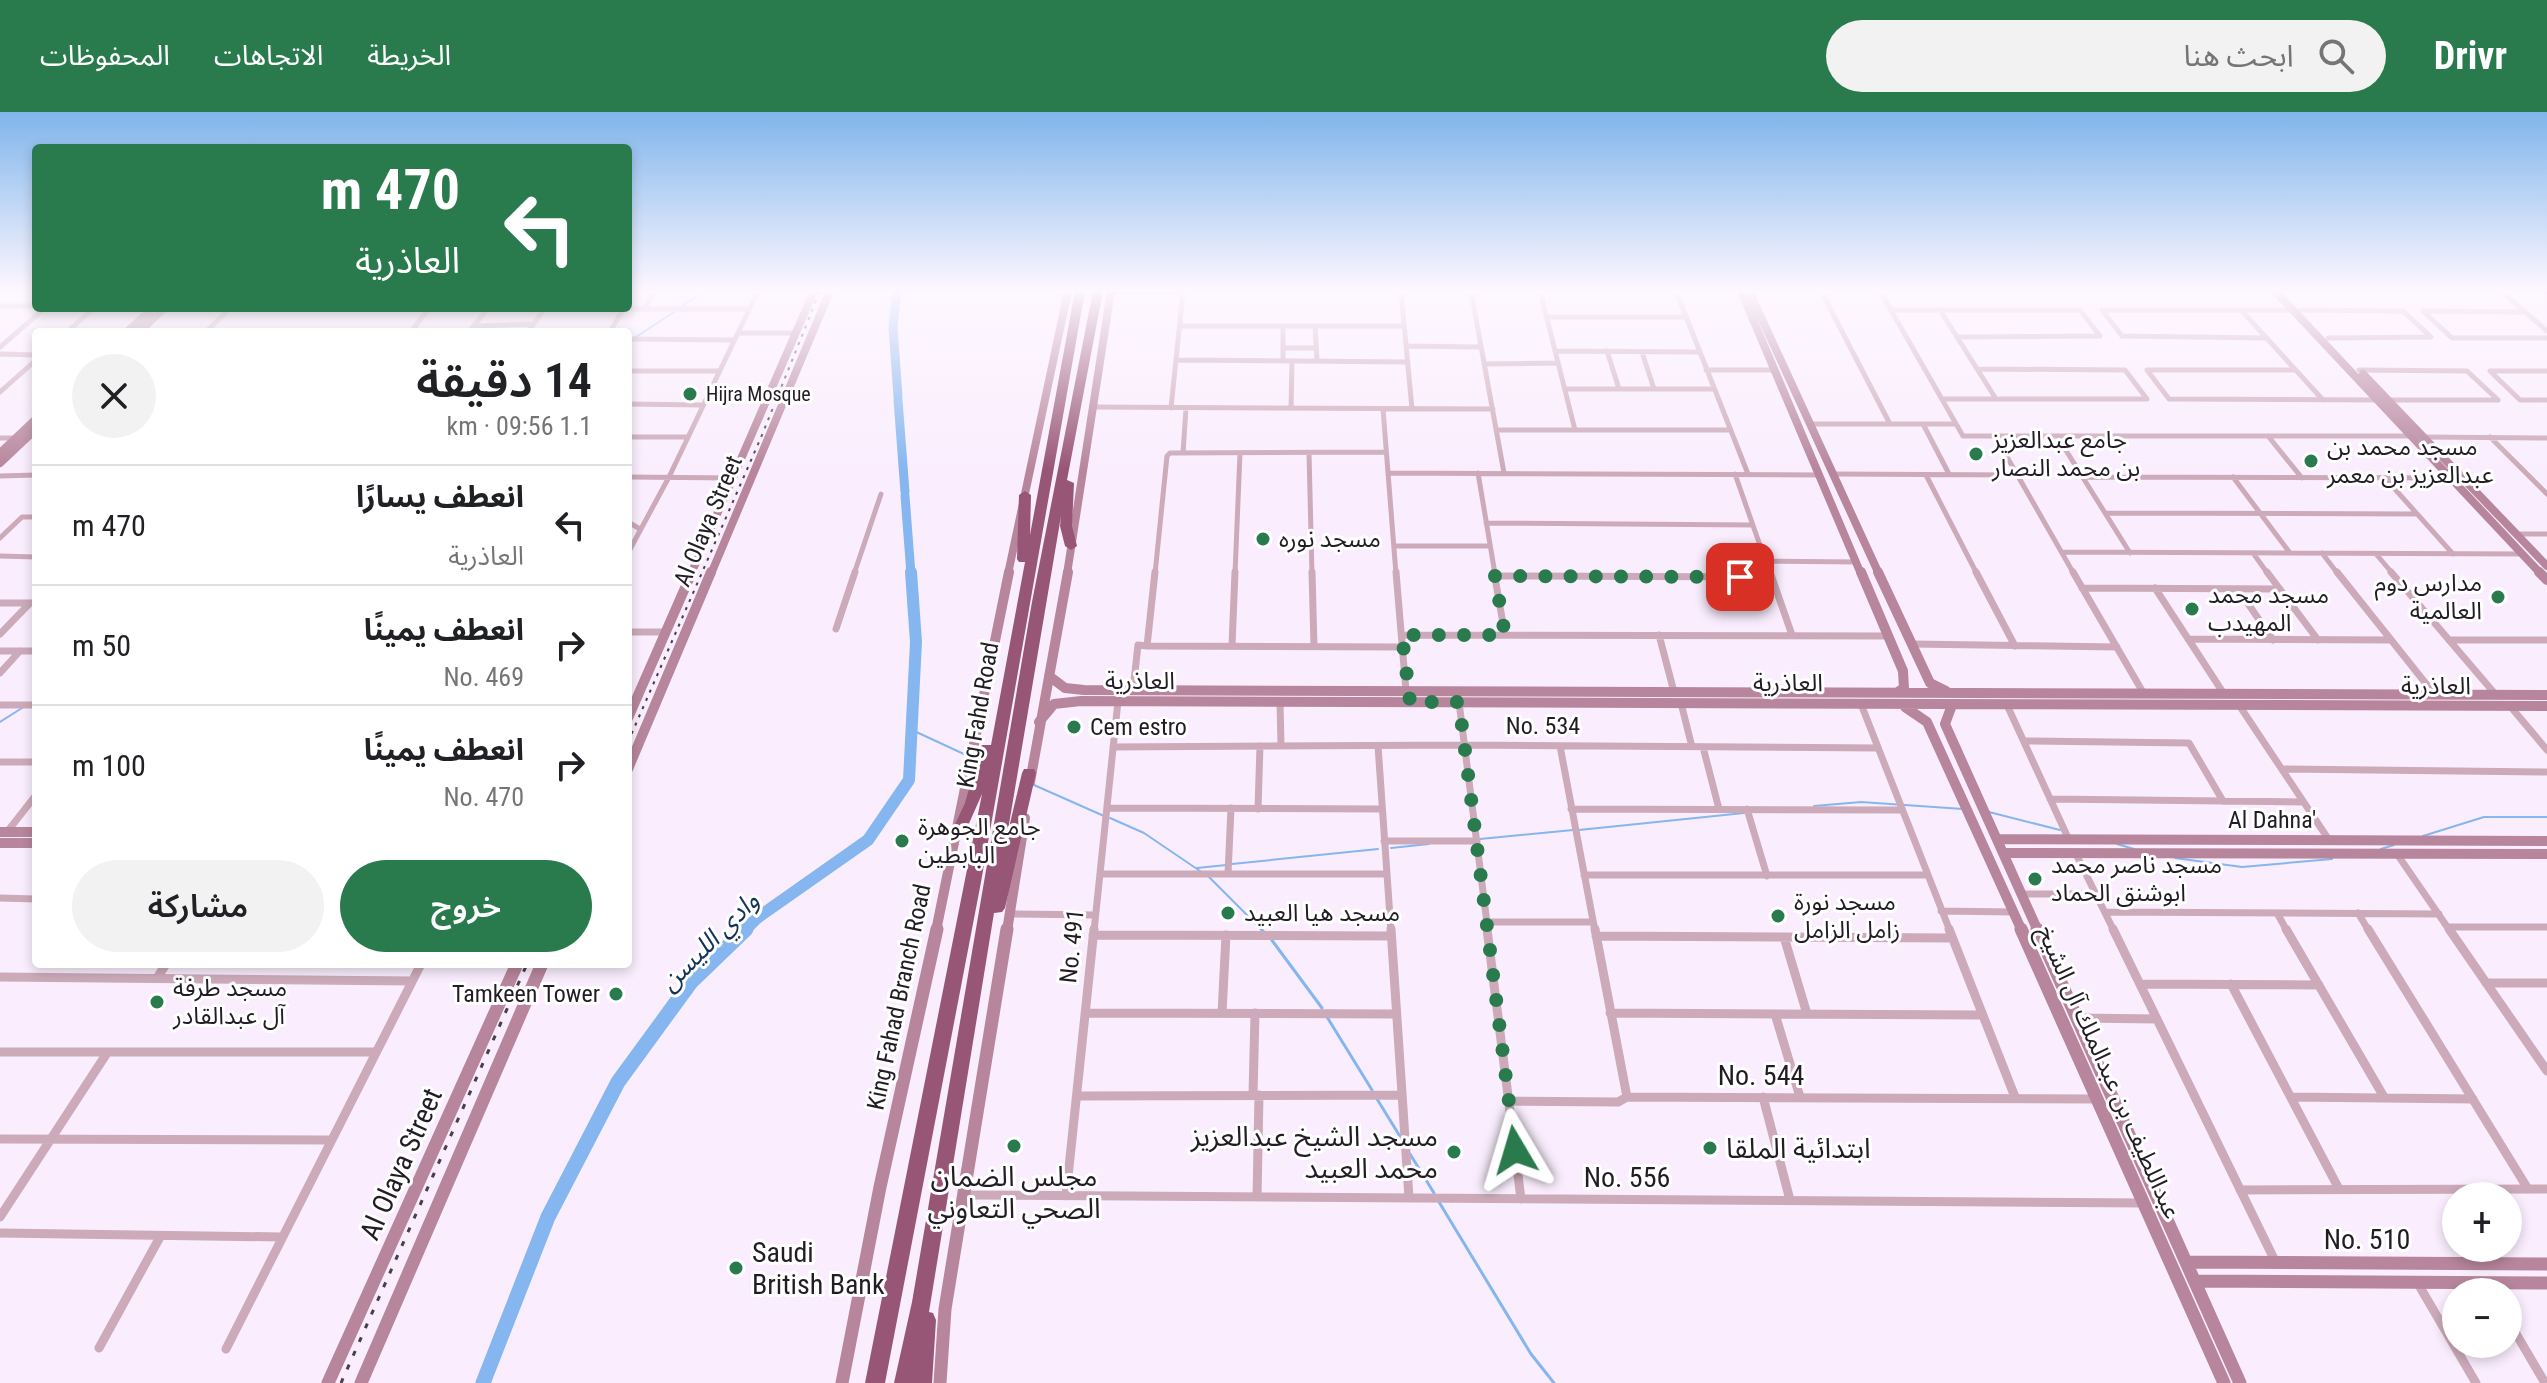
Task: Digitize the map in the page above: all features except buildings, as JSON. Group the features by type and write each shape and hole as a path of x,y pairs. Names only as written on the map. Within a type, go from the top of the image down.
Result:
{"highway":[{"name":"King Fahd Road","path":"874,1377 973,882 1069,350"},
{"name":"King Fahd Road","path":"904,1383 922,1302 1038,602 1086,350"},
{"path":"1065,460 1069,466 1066,526 1071,546"},
{"path":"1023,604 1025,495"},
{"path":"958,833 972,803 1003,707"},
{"path":"976,981 985,963 1029,773"},
{"path":"922,1302 926,1312 922,1383"}],"street":[{"path":"632,545 669,477 729,350"},
{"name":"Al Olaya Street","path":"632,709 788,350"},
{"name":"Al Olaya Street","path":"632,760 805,350"},
{"name":"King Fahad Branch Road","path":"842,1383 880,1187 958,833 962,793 1055,350"},
{"path":"940,1383 945,1309 1030,789 1029,773 1049,676 1101,350"},
{"path":"1171,408 1177,350"},
{"path":"1283,350 1283,361"},
{"path":"1316,350 1317,361"},
{"path":"1407,350 1412,409"},
{"path":"1482,350 1504,473"},
{"path":"1768,350 1903,671 1904,688 1898,699 1927,722 1936,720 1945,724 1952,699 1930,683 1924,672 1774,350"},
{"path":"1852,350 1890,424"},
{"path":"1914,350 1963,436 2413,436"},
{"path":"1966,350 1996,399"},
{"path":"2278,350 2323,400"},
{"path":"2333,350 2413,436 2547,566"},
{"path":"2340,350 2424,437 2547,580"},
{"path":"1575,430 1555,351 1699,352 1748,474"},
{"path":"1607,351 1619,389"},
{"path":"1642,352 1654,389"},
{"path":"0,354 32,358"},
{"path":"1176,360 1408,362"},
{"path":"1291,408 1292,361"},
{"path":"0,392 32,362"},
{"path":"1484,364 1558,363"},
{"path":"1942,399 2147,399 2125,370 1977,369"},
{"path":"1706,370 1776,370"},
{"path":"2295,370 2147,370 2169,399 2378,400"},
{"path":"2359,370 2467,371 2498,400 2389,400"},
{"path":"632,371 718,371"},
{"path":"2547,371 2490,371 2520,400 2547,400"},
{"path":"1565,389 1714,389"},
{"path":"632,404 701,405"},
{"path":"1092,407 1493,409"},
{"path":"1183,453 1186,408"},
{"path":"1383,409 1408,695"},
{"path":"0,453 32,423"},
{"path":"1810,424 1956,424"},
{"path":"1923,424 1949,474"},
{"path":"1496,430 1730,430"},
{"path":"0,463 32,433"},
{"path":"1995,436 2144,694"},
{"path":"2057,436 2130,553"},
{"path":"2268,436 2302,478"},
{"path":"632,437 687,437"},
{"path":"2424,437 2547,438"},
{"path":"2490,437 2546,492"},
{"path":"0,438 15,438"},
{"path":"1147,646 1167,456 1183,453 1386,452"},
{"path":"1232,646 1240,453"},
{"path":"1309,453 1314,646"},
{"path":"1388,473 1820,475"},
{"path":"1478,473 1505,635"},
{"path":"1735,474 1792,635"},
{"path":"1832,474 2017,475"},
{"path":"0,476 32,475"},
{"path":"1926,475 2015,646"},
{"path":"632,477 733,478"},
{"path":"2083,477 2457,479"},
{"path":"2233,477 2290,553"},
{"path":"2385,478 2453,554"},
{"path":"836,629 881,494"},
{"path":"2106,513 2417,514"},
{"path":"0,538 22,517 32,517"},
{"path":"1486,523 1753,525"},
{"path":"632,524 640,529"},
{"path":"1844,530 1857,530"},
{"path":"2516,534 2547,534"},
{"path":"1394,546 1490,546"},
{"path":"2062,552 2523,554"},
{"path":"2253,553 2318,640"},
{"path":"2322,553 2435,695"},
{"path":"2376,554 2496,695"},
{"path":"0,556 32,557"},
{"path":"1765,561 1857,562"},
{"path":"1495,576 1771,577"},
{"path":"2082,588 2280,589"},
{"path":"2155,588 2224,694"},
{"path":"2238,589 2273,640"},
{"path":"0,603 32,603"},
{"path":"0,634 32,604"},
{"path":"632,632 665,632"},
{"path":"1402,635 1889,636"},
{"path":"1659,635 1674,692"},
{"path":"2188,639 2391,640"},
{"path":"2449,640 2547,640"},
{"path":"1911,644 2117,647"},
{"path":"1133,690 1138,645 1403,647"},
{"path":"0,651 32,651"},
{"path":"0,673 20,651"},
{"path":"1903,671 1914,677 1924,672"},
{"name":"العاذرية","path":"1049,676 1065,688 1083,695 1118,701 1280,702 1408,695 1459,702 1681,703 1768,698 1952,699 2063,694 2547,695"},
{"name":"العاذرية","path":"1039,722 1054,704 1083,695 1133,690 1408,695 1674,692 1861,704 1898,699"},
{"path":"2063,694 2069,704"},
{"path":"2326,694 2333,705"},
{"name":"العاذرية","path":"1952,699 2007,705 2547,706"},
{"name":"No. 491","path":"1066,1196 1118,701"},
{"path":"1280,702 1281,746"},
{"path":"1459,702 1521,1199"},
{"path":"1681,703 1692,747"},
{"path":"1861,704 2015,1097"},
{"path":"0,705 32,705"},
{"path":"2007,705 2069,840"},
{"path":"2239,705 2329,840"},
{"path":"2510,706 2547,750"},
{"name":"عبداللطيف بن عبدالملك آل الشيخ","path":"1927,722 2224,1383"},
{"name":"عبداللطيف بن عبدالملك آل الشيخ","path":"1945,724 1982,806 2004,839 2004,853 2240,1383"},
{"path":"2024,741 2189,743 2223,801"},
{"name":"No. 534","path":"1113,747 1466,745 1877,748"},
{"path":"1258,809 1260,746"},
{"path":"1378,746 1409,1198"},
{"path":"1560,746 1627,1097"},
{"path":"1703,747 1719,809"},
{"path":"0,762 32,762"},
{"path":"2282,769 2547,772"},
{"path":"2050,799 2303,802"},
{"path":"4,832 32,800"},
{"path":"1966,806 1982,806"},
{"path":"1107,808 1382,809"},
{"path":"1228,874 1231,808"},
{"path":"1571,809 1900,810"},
{"path":"1747,809 1767,876"},
{"path":"4,832 32,832"},
{"path":"2004,839 2006,847 2019,853"},
{"name":"Al Dahna'","path":"2004,839 2547,841"},
{"path":"2395,840 2439,914 2547,1071"},
{"path":"1384,841 1477,841"},
{"path":"0,843 32,843"},
{"name":"Al Dahna'","path":"2004,853 2547,854"},
{"path":"2076,854 2276,1263"},
{"path":"1100,874 1386,874"},
{"path":"1584,875 1927,875"},
{"path":"2022,894 2096,894"},
{"path":"0,898 32,899"},
{"path":"1941,911 2012,912"},
{"path":"2105,912 2439,914"},
{"path":"2277,913 2384,1097"},
{"path":"2358,913 2528,1189"},
{"path":"1009,914 1095,915"},
{"path":"1487,922 1593,922"},
{"path":"2448,927 2547,927"},
{"path":"1093,935 1391,936"},
{"path":"1222,1013 1226,935"},
{"path":"1596,936 1951,938"},
{"path":"1784,937 1807,1014"},
{"path":"2033,960 2052,961"},
{"path":"157,978 163,968"},
{"path":"226,1349 419,968"},
{"name":"Al Olaya Street","path":"328,1383 515,968"},
{"name":"Al Olaya Street","path":"361,1383 540,968"},
{"path":"0,977 412,981"},
{"path":"2486,983 2544,983 2547,993"},
{"path":"2140,984 2319,985"},
{"path":"2231,984 2339,1189"},
{"path":"1085,1013 1396,1014"},
{"path":"1255,1013 1257,1197"},
{"path":"1610,1013 1982,1015"},
{"path":"1775,1014 1800,1097"},
{"path":"2078,1018 2157,1019"},
{"path":"0,1052 374,1052"},
{"path":"0,1217 107,1053"},
{"path":"1078,1096 1402,1095"},
{"name":"No. 544","path":"1509,1101 1618,1102 1627,1097 2098,1099"},
{"path":"1763,1097 1790,1200"},
{"path":"2291,1097 2473,1099"},
{"path":"0,1139 330,1140"},
{"path":"2240,1190 2547,1189"},
{"name":"No. 556","path":"964,1195 2145,1203"},
{"path":"0,1233 281,1237"},
{"path":"99,1348 160,1237"},
{"name":"No. 510","path":"2187,1262 2547,1264"},
{"path":"2204,1262 2198,1268 2199,1273 2214,1281"},
{"name":"No. 510","path":"2196,1281 2442,1284"},
{"path":"2417,1282 2476,1383"},
{"name":"No. 510","path":"2522,1285 2547,1283"},
{"path":"2522,1344 2545,1383"}],"waterway":[{"name":"وادي الليسن","path":"895,350 898,397"},
{"name":"وادي الليسن","path":"898,400 905,492"},
{"name":"وادي الليسن","path":"905,496 911,574"},
{"name":"وادي الليسن","path":"746,929 757,918 868,840 909,780 916,642 911,572"},
{"path":"0,722 22,708"},
{"path":"912,730 966,755"},
{"path":"1034,785 1104,816"},
{"path":"1814,806 1861,802 1963,809"},
{"path":"1989,812 2060,830"},
{"path":"1579,830 1744,813"},
{"path":"2423,836 2484,817 2547,817"},
{"path":"1110,818 1144,833 1200,871"},
{"path":"1480,839 1573,830"},
{"path":"1391,848 1429,844"},
{"path":"2117,844 2134,849"},
{"path":"2381,849 2394,845"},
{"path":"1232,864 1378,849"},
{"path":"2175,858 2242,867 2332,859"},
{"path":"1197,868 1226,865"},
{"path":"1209,877 1264,932"},
{"name":"وادي الليسن","path":"483,1383 548,1217 618,1082 691,982 746,929"},
{"path":"1271,939 1322,1008"},
{"path":"1327,1017 1372,1090"},
{"path":"1377,1099 1401,1138"},
{"path":"1410,1154 1434,1193"},
{"path":"1439,1202 1531,1354 1554,1383"}],"railway":[{"path":"632,733 796,350"},
{"path":"341,1383 525,968"}],"place":[{"name":"Hijra Mosque","path":"690,394"},
{"name":"جامع عبدالعزيز بن محمد النصار","path":"1976,454"},
{"name":"مسجد محمد بن عبدالعزيز بن معمر","path":"2311,461"},
{"name":"مسجد نوره","path":"1263,539"},
{"name":"مدارس دوم العالمية","path":"2498,597"},
{"name":"مسجد محمد المهيدب","path":"2192,609"},
{"name":"Cem estro","path":"1074,727"},
{"name":"جامع الجوهرة البابطين","path":"902,841"},
{"name":"مسجد ناصر محمد ابوشنق الحماد","path":"2035,879"},
{"name":"مسجد هيا العبيد","path":"1228,913"},
{"name":"مسجد نورة زامل الزامل","path":"1778,916"},
{"name":"Tamkeen Tower","path":"616,994"},
{"name":"مسجد طرفة آل عبدالقادر","path":"157,1002"},
{"name":"مجلس الضمان الصحي التعاوني","path":"1014,1146"},
{"name":"ابتدائية الملقا","path":"1710,1148"},
{"name":"مسجد الشيخ عبدالعزيز محمد العبيد","path":"1454,1152"},
{"name":"Saudi British Bank","path":"736,1268"}],"route":[{"path":"1515,1150 1459,702 1410,702 1409,691 1406,691 1402,635 1505,635 1495,576 1740,577"}]}
